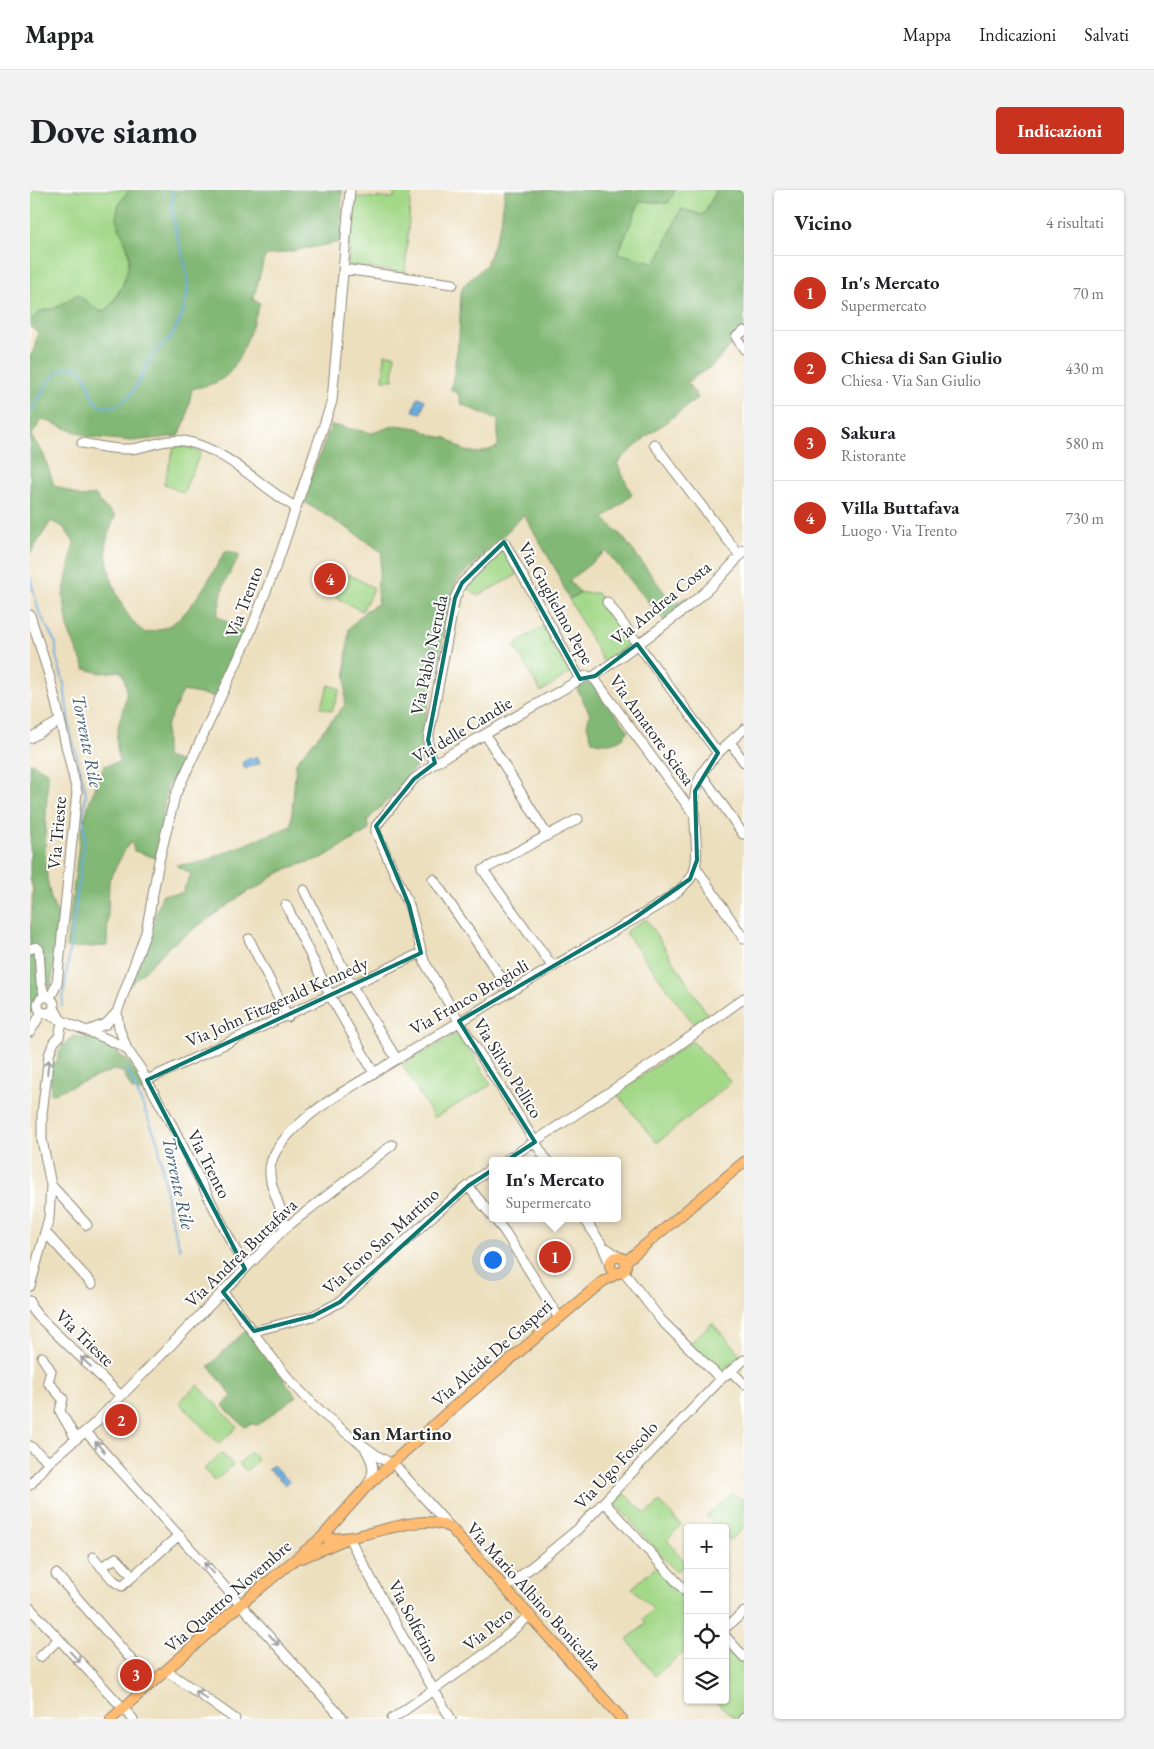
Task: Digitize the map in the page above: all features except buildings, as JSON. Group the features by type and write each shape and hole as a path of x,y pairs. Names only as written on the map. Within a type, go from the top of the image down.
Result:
{"main road":[{"name":"Via Alcide De Gasperi","path":"322,1537 367,1486 453,1407 602,1282 617,1266 744,1162"},
{"name":"Via Mario Albino Bonicalza","path":"322,1537 349,1538 426,1523 444,1524 450,1528 506,1588 622,1719"},
{"name":"Via Quattro Novembre","path":"111,1719 242,1604 322,1537"},
{"name":"Via Mario Albino Bonicalza","path":"282,1570 349,1538"}],"street":[{"name":"Via Trento","path":"88,1031 108,1023 117,1012 146,932 175,796 247,640 280,555 332,400 350,190"},
{"path":"343,269 453,284"},
{"path":"744,331 736,338 744,349"},
{"path":"82,444 133,448 175,440 185,441 236,464 271,492 295,506"},
{"path":"654,444 742,553"},
{"name":"Via Guglielmo Pepe","path":"504,542 580,679"},
{"name":"Via Pablo Neruda","path":"435,763 429,751 428,740 456,598 462,583 504,542"},
{"name":"Via Andrea Costa","path":"593,677 709,588 742,553"},
{"path":"607,602 718,753"},
{"name":"Via Trieste","path":"30,615 50,678 78,792 57,984 48,998"},
{"name":"Via Amatore Sciesa","path":"580,679 586,676 593,677 693,808"},
{"name":"Via delle Candie","path":"376,826 414,779 435,763 580,679"},
{"path":"30,738 60,721"},
{"path":"744,729 718,753 702,775 695,791 693,808 696,866 744,939"},
{"path":"485,734 547,835"},
{"path":"730,742 744,762"},
{"path":"702,775 742,834"},
{"path":"553,968 483,870 578,819"},
{"name":"Via Silvio Pellico","path":"376,826 376,832 409,905 421,953 458,1021 544,1157"},
{"name":"Via Franco Brogioli","path":"284,1229 282,1208 270,1175 271,1164 275,1154 294,1129 311,1114 509,987 553,968 647,911 681,888 690,879 696,866"},
{"path":"433,879 509,987"},
{"path":"304,890 352,986 396,1058"},
{"path":"286,906 330,997 374,1073"},
{"path":"249,939 288,1017"},
{"path":"30,949 36,947 40,949 41,983 48,998 54,1003 30,1032"},
{"name":"Via John Fitzgerald Kennedy","path":"147,1080 198,1055 288,1017 421,953"},
{"path":"48,998 40,1000 38,1005 62,1022 59,1037"},
{"path":"511,1157 661,1058 744,998"},
{"name":"Via Trento","path":"117,1012 119,1028 127,1049 147,1080 245,1269"},
{"name":"Via Trento","path":"62,1022 76,1029 107,1038 127,1049"},
{"path":"108,1023 119,1028 107,1038 106,1030 108,1023"},
{"path":"30,1286 46,1233 50,1212 51,1185 42,1140 42,1114 49,1054 54,1042 59,1037 76,1029"},
{"name":"Via Andrea Buttafava","path":"30,1485 49,1462 86,1432 284,1229 392,1144"},
{"name":"Via Foro San Martino","path":"254,1331 313,1316 340,1302 468,1186 489,1170"},
{"path":"51,1185 87,1225"},
{"path":"468,1186 489,1212"},
{"path":"497,1222 559,1318"},
{"path":"587,1222 617,1266 661,1320 721,1379"},
{"path":"46,1233 92,1284"},
{"path":"223,1292 302,1393 364,1445 384,1460 394,1463 450,1528"},
{"name":"Via Trieste","path":"30,1302 38,1316 121,1396"},
{"path":"42,1357 51,1371 48,1382 63,1399 60,1411 76,1439"},
{"name":"Via Ugo Foscolo","path":"506,1588 578,1529 721,1379 744,1360"},
{"path":"731,1371 744,1384"},
{"path":"86,1432 343,1719"},
{"path":"364,1445 371,1458 384,1471"},
{"path":"30,1446 49,1462"},
{"path":"367,1486 373,1473 371,1458"},
{"path":"604,1502 684,1590"},
{"path":"93,1557 117,1585 122,1586 179,1535"},
{"name":"Via Solferino","path":"349,1538 433,1691 451,1719"},
{"path":"101,1567 116,1558 133,1576"},
{"path":"56,1574 152,1683"},
{"path":"30,1608 124,1708 132,1719"},
{"path":"729,1625 744,1612"},
{"name":"Via Pero","path":"392,1719 489,1652 530,1615"},
{"path":"40,1657 59,1639"},
{"path":"729,1640 744,1656"},
{"path":"167,1670 235,1719"}],"highlighted area":[{"path":"504,542 580,679 595,676 637,644 718,753 695,791 697,860 690,879 629,922 459,1021 535,1142 468,1186 340,1302 313,1316 254,1331 223,1292 245,1269 147,1080 421,953 409,905 376,826 414,779 435,763 428,740 455,598 462,583"}],"green space":[{"path":"30,190 129,190 117,210 119,226 128,251 128,267 115,299 105,311 97,311 86,300 69,299 56,308 41,311 30,321"},
{"path":"129,190 342,190 341,242 265,256 253,300 260,303 240,355 229,373 222,379 192,389 186,419 179,436 132,441 89,437 42,419 31,436 43,453 54,485 81,497 96,495 101,504 115,516 106,542 112,582 130,617 146,633 166,627 184,614 208,581 226,550 240,555 224,584 217,616 245,633 217,697 183,691 166,727 166,757 182,762 167,788 156,858 134,851 132,842 127,846 109,880 107,946 66,948 80,835 90,800 104,766 119,762 117,735 125,703 126,688 121,671 101,673 85,669 69,632 63,596 74,542 63,527 51,521 30,554 30,356 34,350 38,332 30,327 30,321 41,311 56,308 77,294 100,312 112,304 122,287 128,268 128,247 117,219 120,204"},
{"path":"394,190 411,190 405,273 348,265 353,197 394,198"},
{"path":"505,190 675,190 668,203 640,201 618,253 656,263 681,209 703,215 717,190 744,190 744,331 712,366 687,382 698,398 646,437 617,463 632,495 604,518 622,536 674,605 687,597 693,605 665,622 606,551 569,581 581,593 569,599 556,570 524,515 456,582 447,615 438,667 426,715 421,764 410,772 404,783 367,821 369,830 322,858 289,868 275,875 256,889 248,891 171,945 129,986 141,960 162,895 182,893 191,874 176,865 199,863 291,826 296,762 345,705 349,629 365,611 378,604 377,590 382,552 302,501 331,425 372,433 396,425 418,428 434,436 447,438 465,451 479,453 498,447 498,420 461,404 458,393 451,390 459,338 461,293 463,286 486,265 501,223"},
{"path":"675,190 717,190 703,215 681,209 656,263 618,254 640,201 668,203"},
{"path":"385,354 395,355 393,380 383,380"},
{"path":"175,443 201,452 183,493 164,484"},
{"path":"504,547 517,575 477,596 465,585"},
{"path":"348,574 374,588 362,611 336,598"},
{"path":"581,593 597,593 632,644 608,665 603,661 569,599"},
{"path":"545,625 571,672 541,692 514,645"},
{"path":"583,684 592,684 628,730 626,735 618,741 602,743 592,741 587,725 590,714 577,689"},
{"path":"329,685 340,689 332,711 321,707"},
{"path":"30,762 48,773 46,869 53,905 60,917 51,986 48,989 43,955 30,945 33,889 30,879"},
{"path":"646,919 710,1018 696,1027 625,932"},
{"path":"35,953 39,993 35,1008 30,1014 30,956"},
{"path":"460,1032 491,1085 434,1118 402,1064"},
{"path":"74,1036 102,1041 129,1062 146,1092 132,1090 123,1072 114,1070 51,1094 51,1064 57,1062 62,1047"},
{"path":"692,1041 731,1082 657,1143 616,1093"},
{"path":"712,1323 742,1356 723,1372 719,1372 690,1343"},
{"path":"247,1329 296,1396 258,1425 250,1424 245,1427 223,1406 232,1396 209,1366"},
{"path":"198,1385 237,1427 219,1444 179,1402"},
{"path":"251,1452 258,1460 246,1471 239,1463"},
{"path":"222,1453 233,1465 215,1481 204,1469"},
{"path":"621,1491 646,1514 660,1502 681,1525 667,1540 684,1561 684,1565 676,1572 615,1503 615,1498"},
{"path":"733,1493 741,1500 744,1498 744,1528 730,1540 729,1524 714,1524 706,1516"},
{"path":"657,1566 684,1596 684,1651 655,1676 627,1639 646,1624 643,1619 653,1609 632,1588"},
{"path":"729,1648 744,1664 744,1712 736,1719 719,1704 729,1704"}],"water":[{"path":"418,397 425,400 421,413 413,411"},
{"path":"257,756 260,763 245,769 242,763 249,757 250,759"},
{"path":"273,1465 289,1481 286,1485 268,1469"}],"waterway":[{"name":"Torrente Rile","path":"30,412 50,380 60,370 65,368 75,368 81,371 86,377 94,400 99,405 106,407 115,406 130,395 154,353 171,336 183,311 188,288 187,274 173,218 173,190"},
{"name":"Torrente Rile","path":"30,577 39,612 56,644 56,655 64,684 69,725 86,793 83,815 85,836 62,1006"},
{"name":"Torrente Rile","path":"127,1068 158,1142 169,1212 180,1249"}],"place":[{"name":"Villa Buttafava","path":"330,579"},
{"name":"In's Mercato","path":"555,1257"},
{"name":"Chiesa di San Giulio","path":"121,1420"},
{"name":"Sakura","path":"136,1675"}],"district":[{"name":"San Martino","path":"402,1433"}]}
